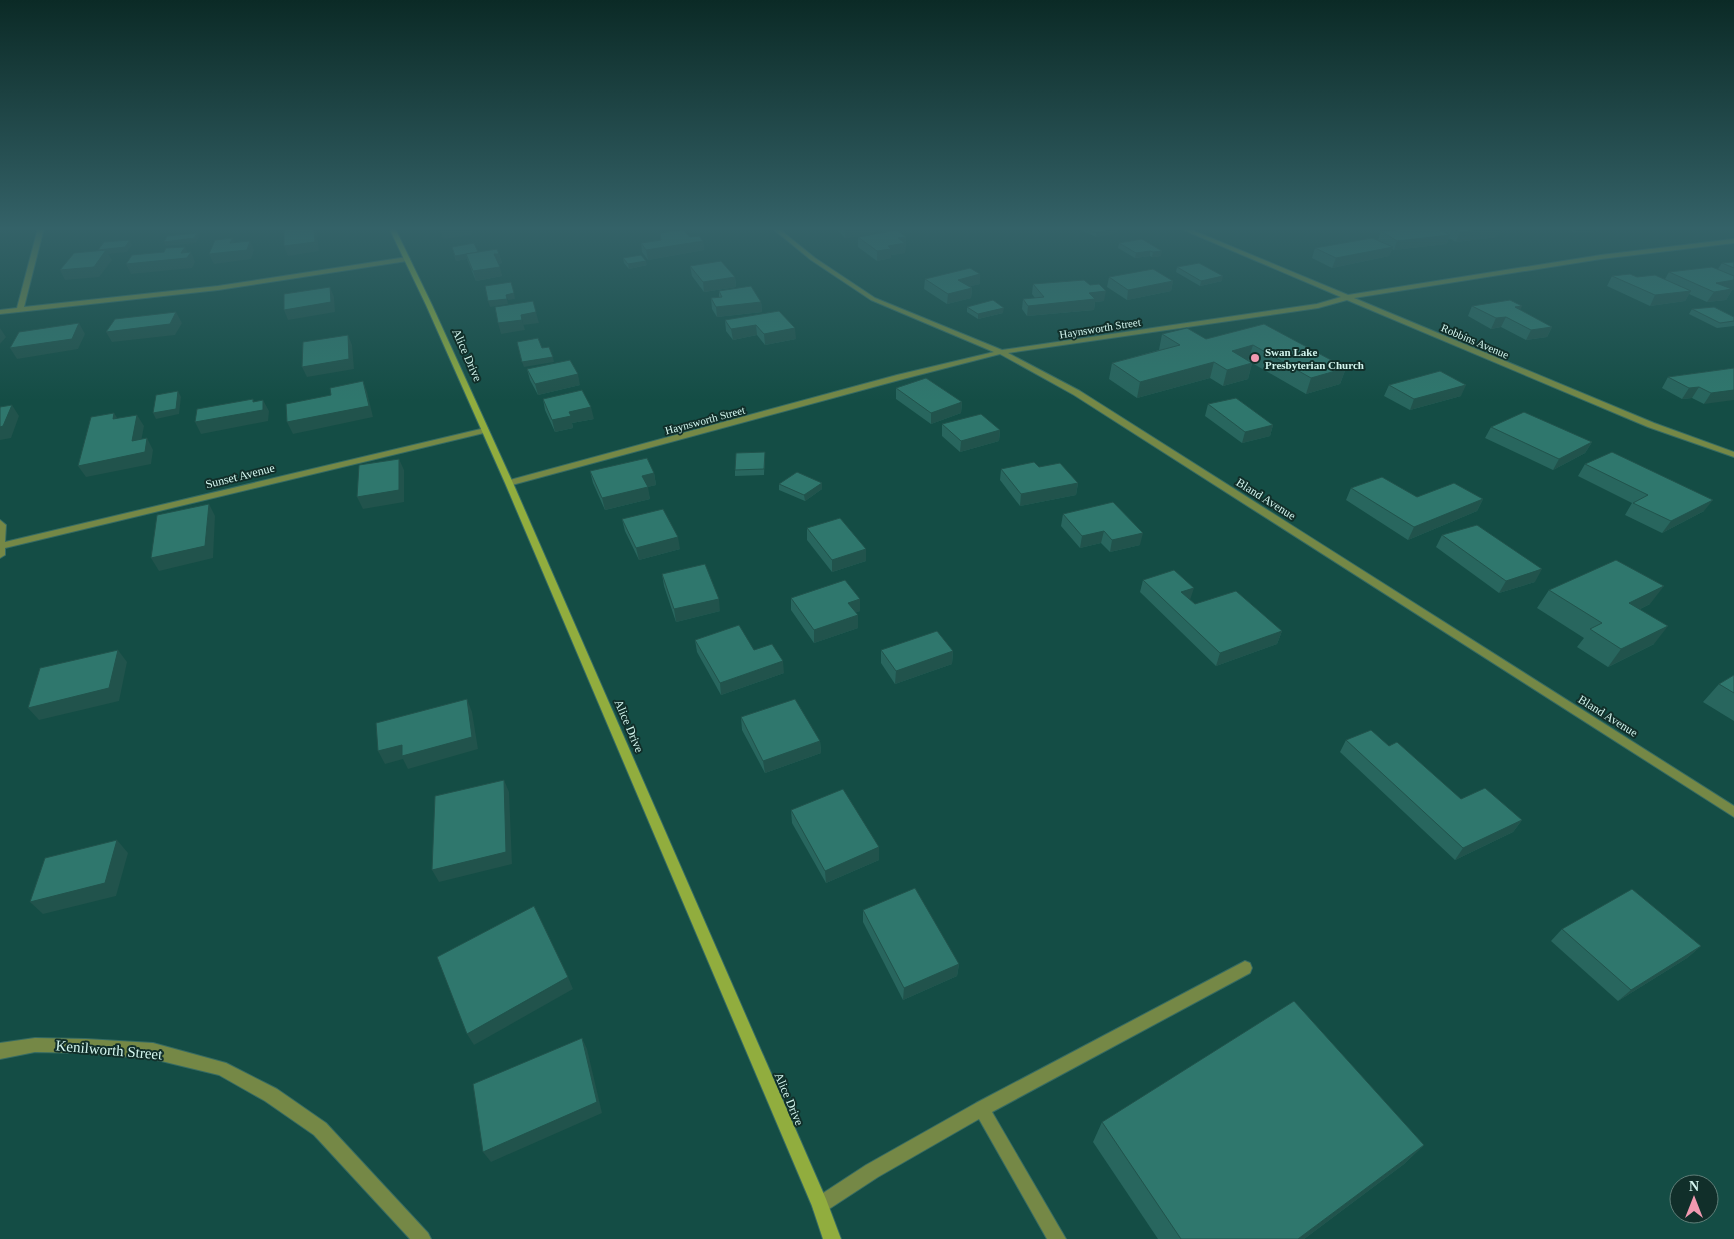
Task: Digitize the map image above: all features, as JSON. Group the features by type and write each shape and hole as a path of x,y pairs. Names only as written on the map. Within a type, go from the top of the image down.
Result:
{"main road":[{"name":"Alice Drive","path":"420,286 509,483 820,1205 832,1239"}],"street":[{"path":"20,310 26,286"},
{"path":"0,312 232,286"},
{"name":"Bland Avenue","path":"850,286 873,299 1001,352 1077,393 1734,812"},
{"name":"Robbins Avenue","path":"1322,286 1651,425 1734,456"},
{"name":"Haynsworth Street","path":"509,483 900,376 1001,352 1318,306 1349,297 1419,286"},
{"name":"Sunset Avenue","path":"0,546 485,430"},
{"path":"0,523 2,525 0,555"},
{"path":"820,1205 872,1172 982,1109 1245,968"},
{"name":"Kenilworth Street","path":"0,1051 34,1045 86,1046 153,1051 222,1068 271,1095 320,1129 422,1239"},
{"path":"982,1109 1057,1239"}],"building":[{"path":"485,286 512,286 514,293 506,295 507,299 488,301"},
{"path":"751,286 761,302 716,307 711,298 722,297 719,291"},
{"path":"935,286 968,286 972,288 948,294"},
{"path":"1035,286 1101,286 1106,291 1089,293 1095,299 1028,306 1023,299 1044,297"},
{"path":"1122,286 1149,286 1128,290"},
{"path":"1634,286 1679,286 1691,291 1655,295"},
{"path":"1700,286 1724,286 1732,289 1714,292"},
{"path":"330,287 331,302 284,310 284,294"},
{"path":"993,300 1004,308 978,314 967,307"},
{"path":"1510,300 1522,306 1515,307 1552,327 1531,330 1506,317 1496,318 1472,306"},
{"path":"533,301 536,312 521,315 522,320 498,323 495,307"},
{"path":"1714,307 1734,317 1734,321 1720,323 1692,309"},
{"path":"779,311 795,328 764,334 756,325 731,329 725,320"},
{"path":"176,312 170,324 106,332 115,319"},
{"path":"79,323 72,339 10,348 19,332"},
{"path":"1264,324 1346,368 1311,378 1253,345 1232,351 1252,363 1227,370 1214,362 1140,382 1112,363 1180,345 1162,334 1187,328 1206,339"},
{"path":"348,335 349,359 302,367 303,342"},
{"path":"538,338 542,348 549,347 553,357 522,362 517,342"},
{"path":"570,360 578,374 535,384 527,369"},
{"path":"1734,368 1734,390 1711,393 1699,387 1689,388 1668,377"},
{"path":"1440,371 1466,385 1414,399 1389,385"},
{"path":"926,378 962,402 931,413 896,388"},
{"path":"363,381 369,406 287,422 286,404 331,395 330,388"},
{"path":"582,390 591,407 569,412 571,416 552,420 543,399"},
{"path":"178,391 176,409 153,413 156,395"},
{"path":"1236,398 1273,425 1245,432 1208,404"},
{"path":"253,399 253,402 263,400 263,410 195,422 197,409"},
{"path":"12,405 3,426 0,427 0,407"},
{"path":"1524,412 1592,442 1559,459 1491,427"},
{"path":"114,413 113,419 137,415 132,441 147,438 145,452 78,466 91,417"},
{"path":"981,414 1000,430 961,441 942,424"},
{"path":"765,452 764,469 735,470 736,453"},
{"path":"1612,452 1713,500 1671,521 1633,503 1648,495 1585,464"},
{"path":"647,458 654,473 642,476 648,487 602,498 590,471"},
{"path":"399,459 399,490 357,497 359,465"},
{"path":"1034,462 1039,467 1060,463 1078,483 1021,494 1001,469"},
{"path":"797,472 822,483 804,495 779,484"},
{"path":"1382,477 1417,497 1454,483 1483,499 1414,527 1351,488"},
{"path":"1113,502 1143,533 1112,540 1104,531 1082,536 1063,514"},
{"path":"209,504 205,546 151,558 157,515"},
{"path":"663,509 678,537 636,548 622,519"},
{"path":"840,518 866,549 832,560 807,528"},
{"path":"1477,525 1542,569 1506,581 1442,535"},
{"path":"1616,560 1664,586 1629,603 1668,626 1621,649 1590,629 1602,623 1549,590"},
{"path":"705,564 719,599 674,609 662,574"},
{"path":"1174,570 1194,588 1181,592 1195,604 1236,591 1282,631 1220,653 1143,580"},
{"path":"845,580 860,599 848,603 858,615 814,630 791,598"},
{"path":"739,625 754,650 772,644 783,661 720,683 695,640"},
{"path":"937,631 953,651 896,671 881,650"},
{"path":"118,650 109,688 28,708 40,668"},
{"path":"1734,675 1734,693 1719,684"},
{"path":"467,699 472,737 402,756 402,745 378,751 376,723"},
{"path":"795,699 820,741 763,761 741,717"},
{"path":"1371,730 1389,746 1397,742 1461,799 1485,788 1522,820 1463,848 1346,740"},
{"path":"504,780 506,852 432,870 435,796"},
{"path":"843,789 879,847 825,871 791,810"},
{"path":"117,840 105,883 30,902 45,858"},
{"path":"915,888 959,964 904,988 863,910"},
{"path":"1632,889 1701,946 1631,990 1562,929"},
{"path":"534,906 568,977 467,1034 437,957"},
{"path":"1294,1001 1424,1145 1298,1239 1181,1239 1102,1122"},
{"path":"582,1038 597,1102 483,1152 473,1084"}],"place":[{"name":"Swan Lake Presbyterian Church","path":"1255,358"}]}
